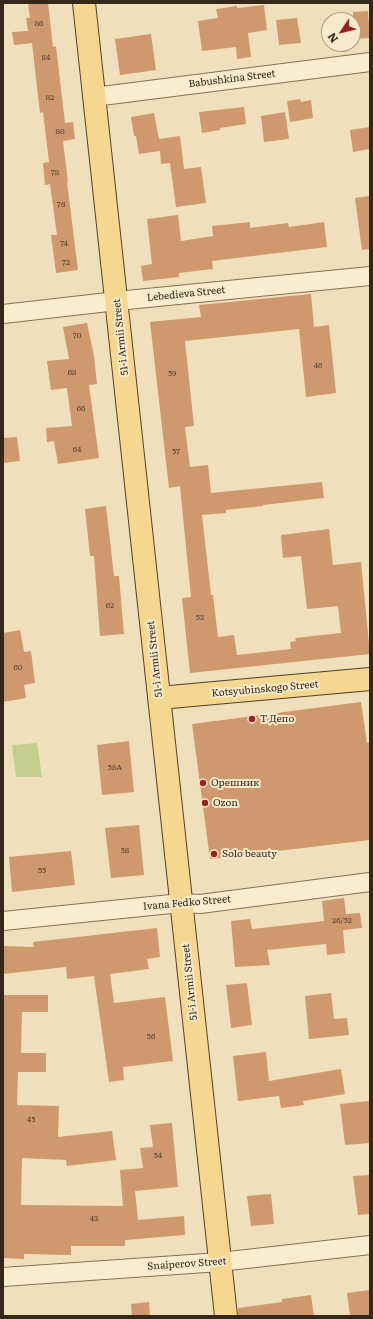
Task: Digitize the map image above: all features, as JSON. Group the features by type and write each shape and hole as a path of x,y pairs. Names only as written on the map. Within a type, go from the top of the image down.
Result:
{"main road":[{"name":"51-i Armii Street","path":"84,3 226,1316"},
{"name":"Kotsyubinskogo Street","path":"159,698 370,679"}],"street":[{"name":"Babushkina Street","path":"94,97 370,62"},
{"name":"Lebedieva Street","path":"3,314 370,276"},
{"name":"Ivana Fedko Street","path":"3,921 181,903 200,904 370,882"},
{"name":"Snaiperov Street","path":"3,1277 220,1262 370,1245"}],"green space":[{"path":"37,743 42,777 16,777 12,745"}],"building":[{"path":"28,3 48,3 53,47 56,46 65,123 73,122 75,139 63,141 78,270 56,273 51,235 57,235 50,184 45,185 43,163 49,162 43,112 40,113 32,43 14,45 12,32 28,31 26,18 30,18"},
{"path":"264,5 267,30 248,33 251,57 237,59 236,47 202,51 198,21 218,18 216,9 237,6 237,8"},
{"path":"368,11 370,38 361,39 361,12 353,12"},
{"path":"297,18 301,43 279,45 276,20"},
{"path":"151,34 156,70 120,75 115,39"},
{"path":"300,99 301,102 311,100 313,118 290,122 287,101"},
{"path":"244,107 246,124 220,128 220,130 202,133 199,112"},
{"path":"285,112 289,139 264,142 261,116"},
{"path":"154,113 159,139 180,136 184,169 201,167 206,203 176,207 170,163 161,164 160,151 139,154 131,117"},
{"path":"370,127 370,149 353,152 350,130"},
{"path":"370,196 370,249 362,250 355,198"},
{"path":"178,215 181,241 213,236 212,226 250,222 250,228 288,223 289,227 324,222 327,247 212,261 213,269 179,273 179,277 143,281 141,266 152,264 147,219"},
{"path":"311,294 314,327 329,325 336,393 306,397 299,329 185,341 194,426 185,427 190,467 208,465 211,493 322,482 324,498 226,510 226,513 202,515 211,595 213,595 218,637 234,635 237,655 291,649 290,642 296,641 295,638 341,633 338,606 307,609 301,556 283,558 281,535 329,529 333,565 361,562 370,654 190,673 182,598 191,597 180,486 169,488 150,322 201,317 199,305"},
{"path":"87,323 94,356 97,384 89,385 99,458 58,464 54,441 47,442 46,428 72,426 67,388 51,390 47,361 69,359 63,327"},
{"path":"17,437 20,461 3,463 3,438"},
{"path":"106,506 114,576 119,576 124,634 100,636 94,556 90,556 85,509"},
{"path":"20,630 24,652 31,651 35,683 24,685 26,698 3,702 3,633"},
{"path":"361,702 367,743 370,742 370,840 210,859 192,724"},
{"path":"129,741 134,792 102,795 97,745"},
{"path":"139,825 144,875 111,878 105,828"},
{"path":"71,851 75,885 12,892 9,857"},
{"path":"344,898 346,914 360,913 362,928 343,930 345,953 327,955 326,944 267,950 270,965 235,967 231,921 250,919 252,929 324,921 322,901"},
{"path":"157,928 160,957 147,959 149,969 110,974 114,1003 165,997 173,1061 123,1067 124,1080 109,1082 94,976 67,979 66,967 3,974 3,946 34,947 33,942"},
{"path":"247,983 252,1025 231,1028 226,985"},
{"path":"331,993 334,1019 347,1018 349,1035 309,1039 305,996"},
{"path":"3,995 48,995 48,1012 22,1012 21,1053 46,1053 46,1072 18,1072 17,1105 59,1106 58,1137 112,1131 116,1160 67,1166 66,1160 22,1158 21,1205 123,1206 120,1170 143,1168 140,1148 153,1147 150,1125 172,1123 178,1187 135,1191 138,1220 184,1216 185,1235 125,1240 125,1246 71,1246 71,1255 24,1254 24,1259 3,1258"},
{"path":"266,1052 269,1081 341,1069 345,1094 303,1101 304,1105 281,1108 279,1096 238,1101 233,1056"},
{"path":"369,1101 370,1143 345,1145 340,1104"},
{"path":"370,1175 370,1214 358,1215 353,1176"},
{"path":"271,1194 274,1224 251,1226 247,1196"},
{"path":"370,1290 370,1316 350,1316 347,1293"},
{"path":"311,1295 314,1316 238,1316 238,1308 282,1302 282,1299"},
{"path":"149,1302 150,1316 132,1316 131,1304"}],"place":[{"name":"Т Депо","path":"252,719"},
{"name":"Орешник","path":"203,783"},
{"name":"Ozon","path":"205,803"},
{"name":"Solo beauty","path":"214,854"}]}
